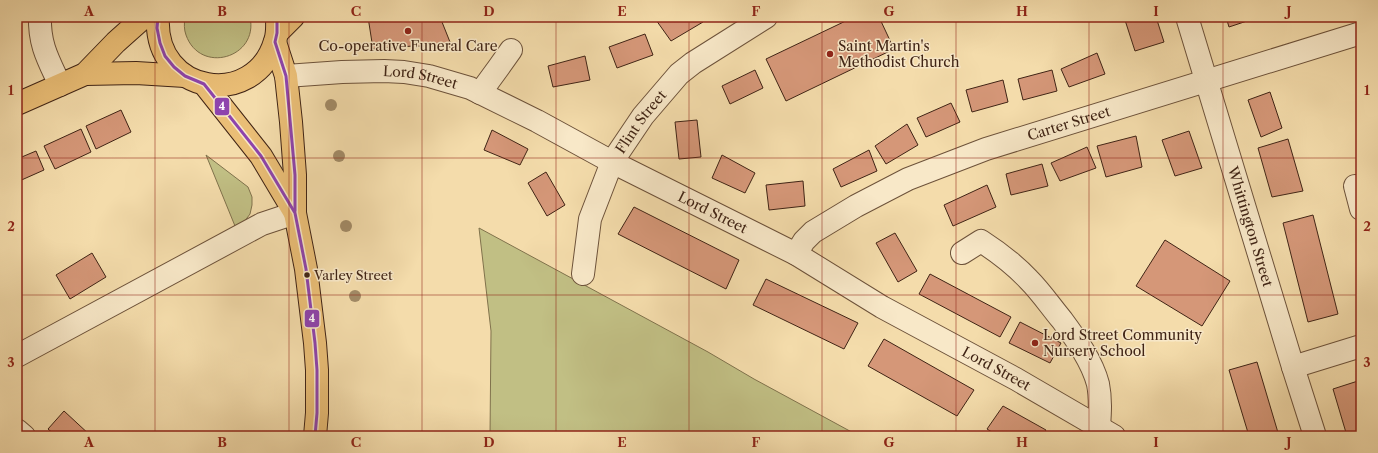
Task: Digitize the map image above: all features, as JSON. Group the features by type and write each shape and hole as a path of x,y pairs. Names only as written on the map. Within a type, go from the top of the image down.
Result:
{"main road":[{"path":"17,104 84,74 144,17"},
{"path":"158,17 157,28 160,43 162,49 174,67 194,80 261,156 295,213"},
{"path":"84,74 136,73 194,80 219,86 234,83 248,77 260,68 269,56 276,31 293,17"},
{"path":"276,31 286,76 292,122 295,175 295,213 306,269 315,343 317,370 317,413 315,436"}],"street":[{"path":"40,17 39,31 44,50 60,85"},
{"name":"Flint Street","path":"583,274 590,219 612,162 643,116 679,74 693,63 766,17"},
{"name":"Whittington Street","path":"1187,17 1315,436"},
{"name":"Carter Street","path":"796,254 804,240 813,232 856,206 908,179 986,149 1361,33"},
{"path":"480,93 500,67 510,50"},
{"name":"Lord Street","path":"286,76 362,71 404,72 447,80 480,93 537,121 612,162 796,254 882,307 999,370 1106,432"},
{"path":"1355,186 1361,209"},
{"path":"17,356 262,224 295,213"},
{"path":"962,253 981,241 1014,266 1029,280 1046,300 1075,337 1093,369 1098,385 1106,432"},
{"path":"1293,367 1361,346"},
{"path":"17,430 24,436"}],"shaded area":[{"path":"185,17 250,17 250,31 246,43 237,51 227,56 215,58 203,55 193,47 185,33"},
{"path":"206,155 248,187 252,197 252,205 250,214 244,222 235,226"},
{"path":"479,228 859,436 490,436 491,331"}],"building":[{"name":"Co-operative Funeral Care","path":"368,17 440,17 452,47 413,46 373,49"},
{"path":"661,17 700,17 703,22 671,41 656,20"},
{"name":"Saint Martin's Methodist Church","path":"854,17 879,17 894,49 786,101 766,59"},
{"path":"1124,17 1156,17 1164,42 1135,51"},
{"path":"1226,17 1253,17 1253,19 1229,27"},
{"path":"645,34 653,55 617,68 609,47"},
{"path":"1097,53 1105,74 1069,87 1061,69"},
{"path":"585,56 590,80 553,87 548,66"},
{"path":"755,70 763,88 730,104 722,86"},
{"path":"1052,70 1057,91 1023,100 1018,79"},
{"path":"1003,80 1008,102 972,112 966,90"},
{"path":"1270,92 1282,128 1261,137 1248,100"},
{"path":"951,103 960,122 926,137 917,118"},
{"path":"121,110 131,132 96,149 86,126"},
{"path":"697,120 701,157 679,159 675,122"},
{"path":"907,124 918,145 886,164 875,146"},
{"path":"81,129 91,152 55,169 44,146"},
{"path":"492,130 528,149 520,165 484,150"},
{"path":"1189,131 1202,168 1175,176 1162,140"},
{"path":"1136,136 1142,167 1106,177 1097,146"},
{"path":"1288,139 1303,191 1272,197 1258,148"},
{"path":"1087,147 1096,168 1060,181 1051,163"},
{"path":"869,150 877,171 841,187 833,169"},
{"path":"36,151 44,170 17,182 17,159"},
{"path":"722,155 755,173 745,193 712,178"},
{"path":"1042,164 1048,186 1011,195 1006,174"},
{"path":"546,172 565,205 547,216 528,183"},
{"path":"803,181 805,206 769,210 766,185"},
{"path":"987,185 996,207 953,226 944,205"},
{"path":"634,207 739,260 726,289 618,234"},
{"path":"1313,215 1338,314 1308,322 1283,223"},
{"path":"895,233 917,271 898,282 876,243"},
{"path":"1165,240 1230,281 1202,326 1136,286"},
{"path":"92,253 106,277 70,299 56,275"},
{"path":"930,274 1011,317 1000,337 919,294"},
{"path":"766,279 858,323 844,349 753,305"},
{"name":"Lord Street Community Nursery School","path":"1020,322 1061,343 1050,363 1009,343"},
{"path":"884,339 974,390 957,416 868,366"},
{"path":"1257,362 1279,436 1249,436 1229,370"},
{"path":"1361,380 1361,436 1347,436 1333,389"},
{"path":"1003,406 1046,430 1042,436 998,436 987,429"},
{"path":"64,411 91,436 56,436 48,429"}],"transit line":[{"name":"4","path":"158,17 157,28 160,43 165,56 174,67 185,76 204,84 261,156 295,213 306,269 315,343 317,370 317,413 315,436"},
{"name":"4","path":"277,17 277,33 275,42 286,76 295,175 295,211"}],"place":[{"name":"Co-operative Funeral Care","path":"408,31"},
{"name":"Saint Martin's Methodist Church","path":"830,54"},
{"name":"Varley Street","path":"307,275"},
{"name":"Lord Street Community Nursery School","path":"1035,343"}]}
